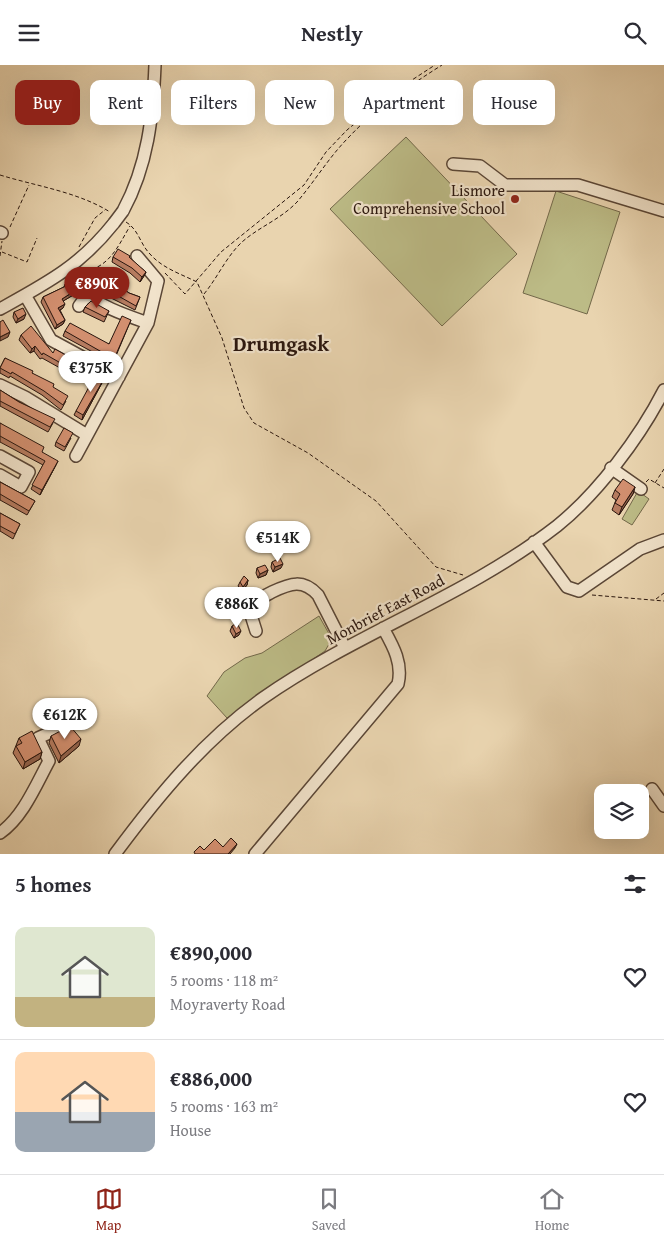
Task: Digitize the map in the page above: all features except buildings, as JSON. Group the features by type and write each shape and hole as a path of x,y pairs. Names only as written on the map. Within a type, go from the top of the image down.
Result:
{"street":[{"path":"0,309 69,269 95,247 123,211 136,184 151,131 156,65"},
{"path":"453,163 480,166 506,185 578,185 664,211"},
{"path":"76,456 148,323 158,281 142,254"},
{"path":"79,306 83,292 123,314 148,323"},
{"path":"25,295 51,340 119,377"},
{"path":"0,385 25,397 87,435"},
{"name":"Monbrief East Road","path":"115,854 144,815 202,748 262,699 345,649 473,579 558,525 583,501 611,468 644,423 664,390"},
{"path":"0,456 29,472 21,487 0,475"},
{"path":"611,468 641,489"},
{"path":"534,542 567,587 580,591 640,549 664,540"},
{"path":"256,631 250,612 252,604 289,584 297,583 312,589 318,595 345,649"},
{"path":"255,854 398,684 400,675 397,656 383,628"},
{"path":"0,833 10,825 31,795 49,761 38,738 89,715"},
{"path":"652,789 664,806"}],"path":[{"path":"161,270 185,294 221,252 304,185 326,152 346,130 392,93 435,65"},
{"path":"204,294 216,280 230,255 243,242 295,203 350,135 395,97 442,65"},
{"path":"0,256 2,251 1,233 12,226 29,184"},
{"path":"78,248 95,218 106,209"},
{"path":"76,273 96,269 103,265 114,252 131,225"},
{"path":"2,251 27,262 37,238"},
{"path":"142,254 156,265"},
{"path":"197,281 222,339 244,408 254,423 308,453 376,501 436,567 473,579"},
{"path":"655,483 664,471"},
{"path":"641,489 649,479 664,488"},
{"path":"580,591 598,596 664,601"},
{"path":"656,599 664,593"}],"shaded area":[{"path":"406,137 517,254 442,326 330,209"},
{"path":"556,191 620,212 587,314 523,293"},
{"path":"638,491 649,499 632,525 622,519"},
{"path":"319,616 332,639 325,651 227,718 207,696 224,672 245,658 262,653"}],"place":[{"name":"Lismore Comprehensive School","path":"515,199"}],"district":[{"name":"Drumgask","path":"281,344"}]}
